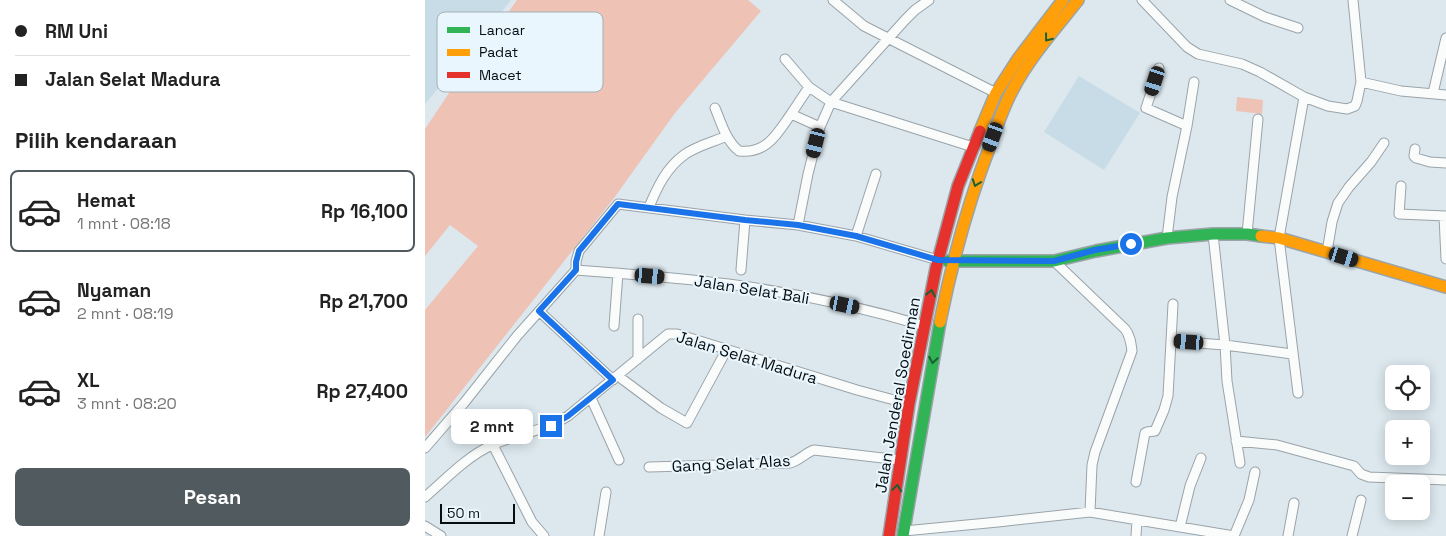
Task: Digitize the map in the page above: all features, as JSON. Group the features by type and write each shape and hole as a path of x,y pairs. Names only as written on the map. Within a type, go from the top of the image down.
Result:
{"street":[{"path":"833,0 864,26 996,93"},
{"path":"798,225 820,127 831,102 915,10 929,0"},
{"name":"Jalan Jenderal Soedirman","path":"889,536 909,404 938,260 955,195 996,93 1018,59 1063,0"},
{"name":"Jalan Jenderal Soedirman","path":"903,533 936,342 954,261 974,188 1006,102 1028,63 1078,0"},
{"path":"1142,0 1187,47 1198,54 1242,64 1305,97 1328,106 1347,109 1355,106 1361,82 1353,0"},
{"path":"1230,0 1265,17 1298,28"},
{"path":"1433,93 1446,38"},
{"path":"785,59 809,87 831,102 973,147"},
{"path":"1159,68 1146,108 1187,126"},
{"path":"1167,238 1172,197 1194,82"},
{"path":"1361,82 1401,91 1446,95"},
{"path":"715,108 734,147 739,151 752,151 768,144 774,139 809,87"},
{"path":"1298,393 1279,238 1305,97"},
{"path":"791,114 820,127"},
{"path":"1247,234 1258,119"},
{"path":"649,207 658,185 676,161 691,150 727,136"},
{"path":"1327,252 1338,203 1384,143"},
{"path":"1415,149 1414,156 1416,158 1446,164"},
{"path":"856,236 875,174"},
{"path":"1401,186 1399,214 1445,216 1446,259"},
{"path":"425,448 464,403 517,336 576,270 579,251 618,204 798,225 856,236 938,260 954,261 1054,261 1095,250 1167,238 1213,234 1247,234 1279,238 1446,287"},
{"path":"741,270 745,220"},
{"path":"1213,234 1227,381 1240,463"},
{"path":"1054,261 1125,329 1128,333 1132,351 1095,452 1092,465 1090,512"},
{"name":"Jalan Selat Bali","path":"576,270 699,280 745,286 878,312 925,326"},
{"path":"614,326 618,273"},
{"path":"1136,482 1145,433 1155,431 1167,403 1173,304"},
{"path":"539,311 616,378 687,423 727,349"},
{"path":"638,319 638,359"},
{"name":"Jalan Selat Madura","path":"425,497 466,462 493,445 561,421 616,378 664,336 672,333 857,390 909,404"},
{"path":"1171,341 1225,345 1292,354"},
{"path":"591,398 619,460"},
{"path":"1236,441 1285,446 1354,466 1365,476 1446,480"},
{"path":"493,445 532,522 544,536"},
{"name":"Gang Selat Alas","path":"649,467 789,463 794,462 813,450 901,460"},
{"path":"1170,536 1176,526 1189,486 1201,458"},
{"path":"903,533 1090,512 1234,536 1249,500 1255,472"},
{"path":"599,536 606,492"},
{"path":"1352,536 1361,500"},
{"path":"1288,536 1294,502"},
{"path":"1136,536 1137,520"},
{"path":"425,526 441,536"}],"shaded area":[{"path":"425,0 511,0 502,12 437,12 437,90 425,104"},
{"path":"517,0 748,0 761,11 675,113 614,198 425,437 425,310 478,246 450,225 425,256 425,129 450,92 603,92 603,12 509,12"},
{"path":"1079,76 1140,113 1104,170 1044,132"},
{"path":"1237,97 1263,100 1262,114 1236,111"}],"traffic: fast":[{"path":"948,261 1054,261 1167,238 1213,234 1261,236"},
{"path":"903,536 940,322"}],"traffic: slow":[{"path":"980,131 996,93 1018,59 1063,0"},
{"path":"940,322 955,255 968,211 1003,110 1027,66 1078,0"},
{"path":"1261,236 1279,238 1446,287"}],"traffic: jam":[{"path":"889,536 909,404 936,268 958,186 980,131"}],"route":[{"path":"551,426 568,416 613,380 539,311 576,270 579,251 618,204 798,225 856,236 938,260 1054,261 1095,250 1131,244"}]}
